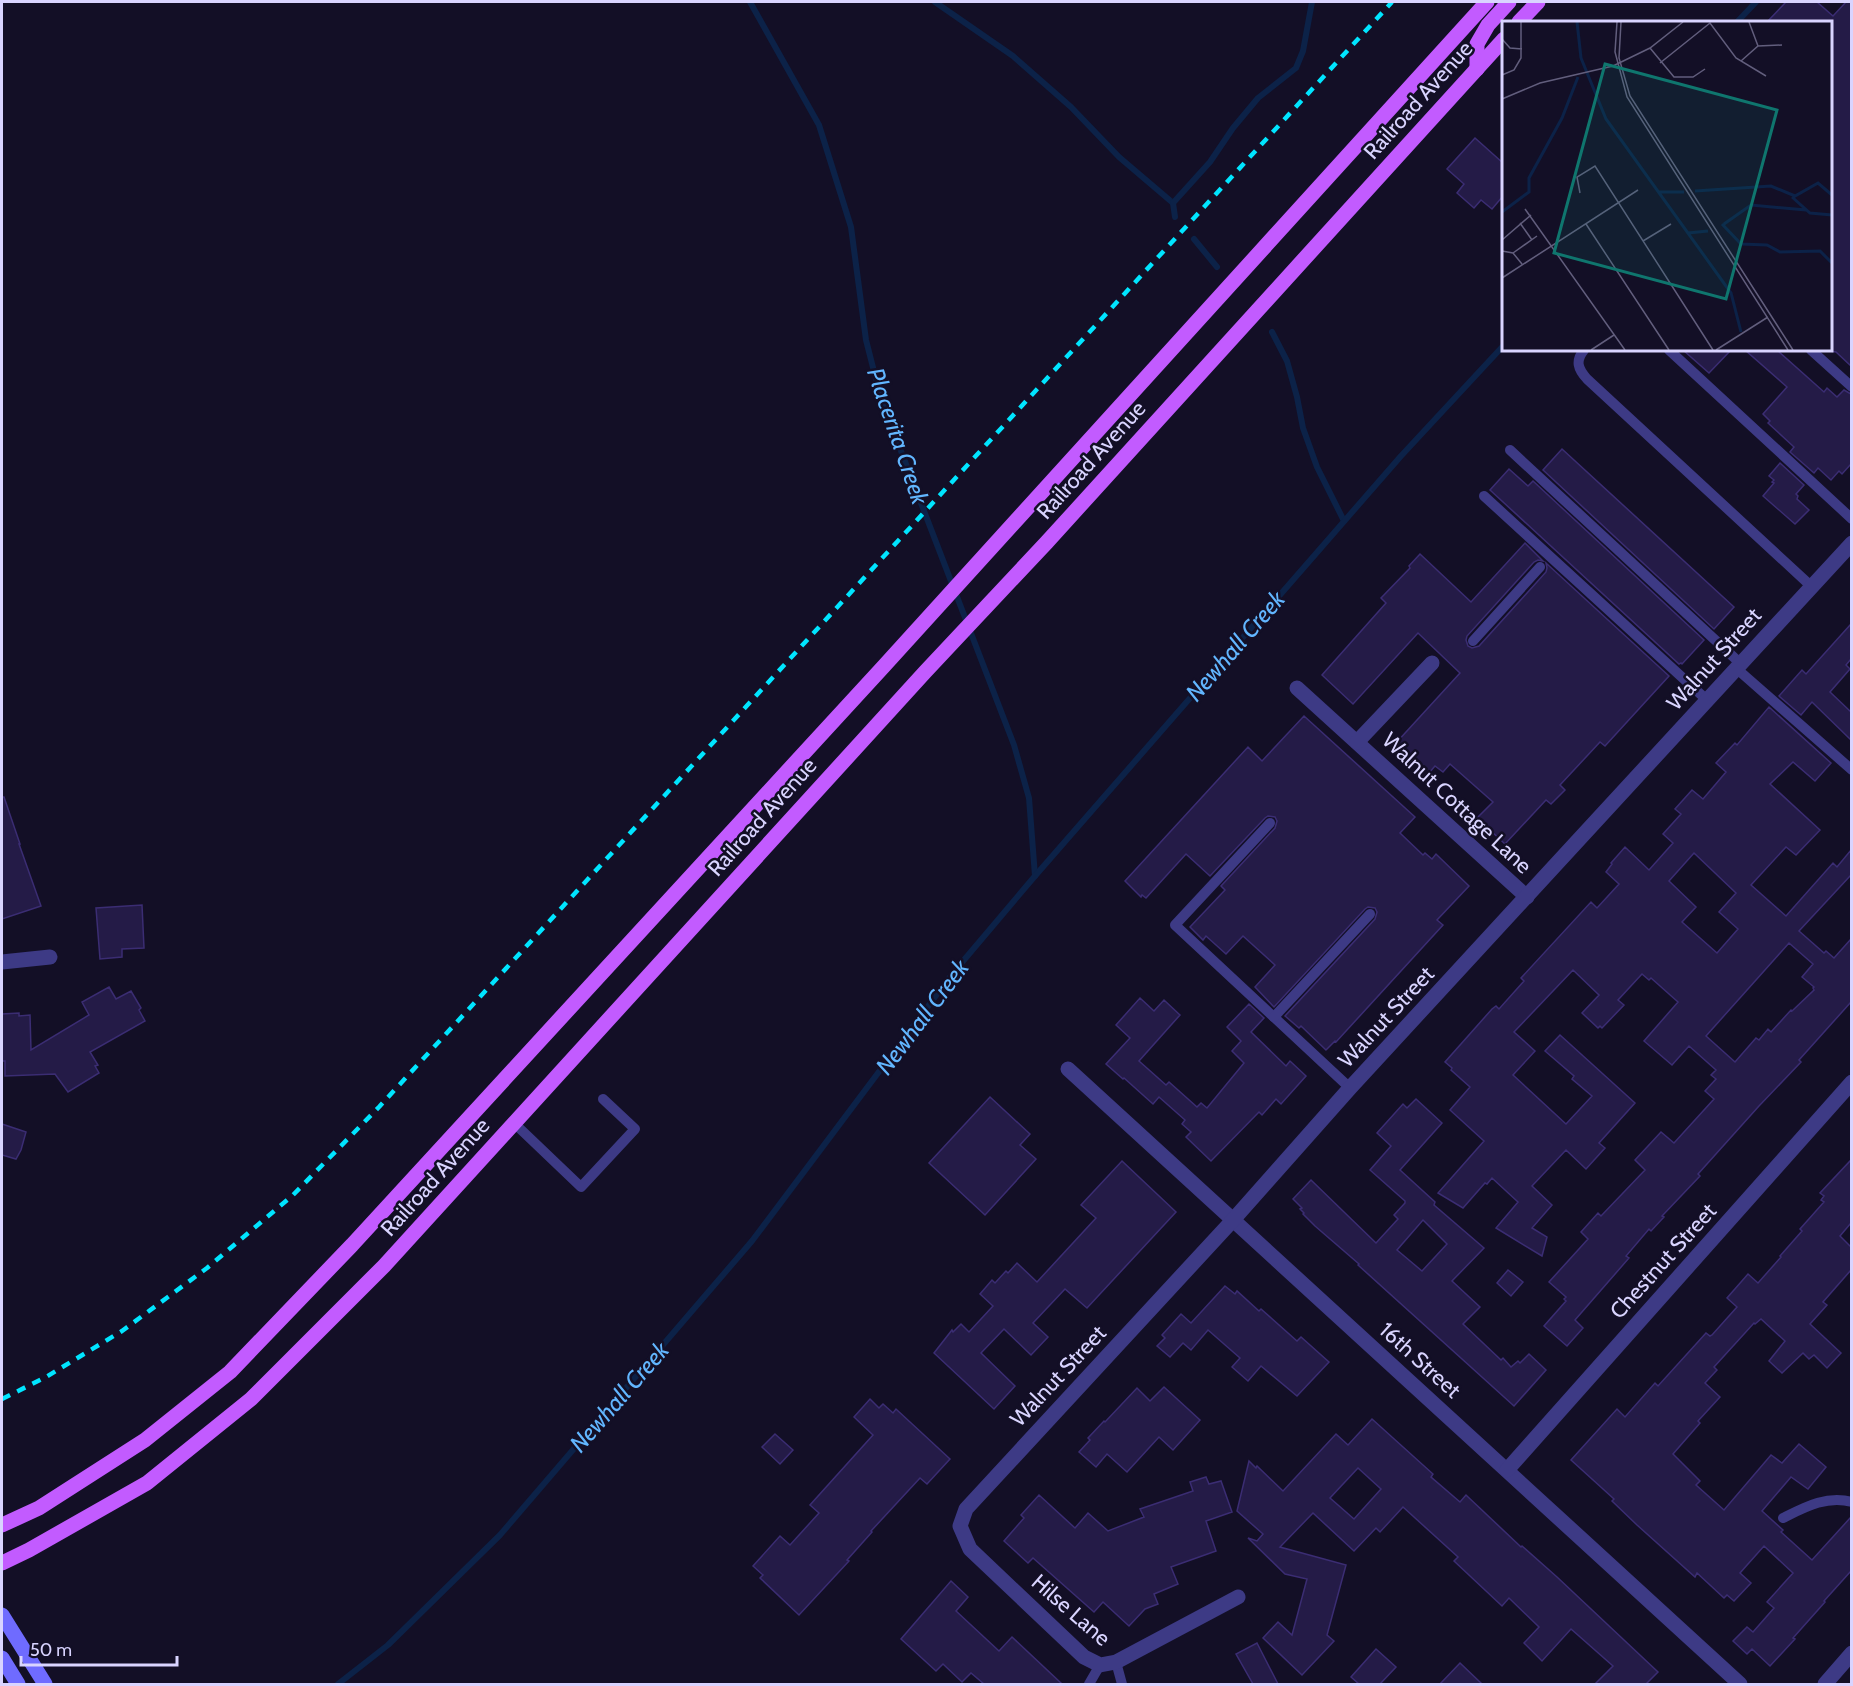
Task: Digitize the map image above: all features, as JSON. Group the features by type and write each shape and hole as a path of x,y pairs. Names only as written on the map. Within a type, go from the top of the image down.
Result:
{"main road":[{"name":"Railroad Avenue","path":"2,1525 39,1508 145,1440 230,1372 360,1236 912,635 1487,2"},
{"path":"1477,69 1477,44 1488,25 1509,2"},
{"path":"1520,21 1538,2"},
{"name":"Railroad Avenue","path":"2,1563 30,1550 147,1483 251,1399 384,1266 925,672 1063,525 1502,40"},
{"path":"2,1615 45,1684"},
{"path":"2,1658 18,1684"}],"street":[{"name":"Walnut Street","path":"960,1526 966,1509 1233,1221 1350,1088 1851,543"},
{"name":"Walnut Cottage Lane","path":"1358,742 1432,663"},
{"name":"Walnut Cottage Lane","path":"1298,688 1527,897"},
{"path":"2,962 51,957"},
{"name":"16th Street","path":"1068,1070 1740,1684"},
{"name":"Chestnut Street","path":"1507,1470 1851,1082"},
{"name":"Hilse Lane","path":"960,1526 970,1549 1084,1657 1100,1665 1116,1662 1238,1597"},
{"path":"1825,1684 1851,1653"}],"lane":[{"path":"1583,351 1578,363 1580,371 1587,379 1811,586"},
{"path":"1671,351 1851,519"},
{"path":"1812,351 1851,387"},
{"path":"1510,450 1851,770"},
{"path":"1484,496 1708,701"},
{"path":"1473,641 1540,567"},
{"path":"1270,823 1174,926 1350,1088"},
{"path":"1274,1017 1370,914"},
{"path":"514,1123 581,1187 635,1129 603,1099"},
{"path":"1783,1518 1811,1503 1842,1500 1851,1502"},
{"path":"1116,1662 1122,1684"},
{"path":"1089,1684 1100,1665"}],"building":[{"path":"1786,2 1817,2 1833,16 1846,2 1851,2 1851,366 1836,352 1830,351 1832,351 1832,21 1768,21"},
{"path":"1475,138 1502,162 1502,197 1492,209 1481,200 1474,208 1457,193 1464,184 1447,169"},
{"path":"1684,351 1730,351 1709,373"},
{"path":"1746,351 1778,351 1824,392 1827,388 1837,397 1844,390 1851,394 1851,464 1842,474 1839,471 1831,480 1818,468 1814,473 1790,452 1794,447 1768,423 1770,421 1763,414 1787,387"},
{"path":"1562,449 1734,607 1714,629 1543,470"},
{"path":"1780,463 1804,485 1796,494 1797,499 1809,510 1795,524 1763,496 1774,483 1769,476"},
{"path":"1509,469 1528,486 1533,481 1704,640 1682,664 1679,664 1490,490"},
{"path":"1525,543 1543,561 1534,562 1467,636 1468,646 1472,648 1479,646 1546,572 1546,563 1669,676 1605,746 1600,742 1560,785 1565,790 1551,804 1546,800 1505,844 1477,818 1493,802 1450,764 1443,772 1435,766 1429,773 1396,743 1460,673 1418,633 1353,704 1322,675 1386,603 1381,598 1410,568 1409,566 1420,554 1471,602"},
{"path":"1851,624 1851,659 1846,665 1850,669 1830,692 1851,712 1851,740 1812,702 1801,715 1779,696 1802,670 1806,674"},
{"path":"1769,707 1831,763 1815,781 1793,762 1770,784 1820,830 1796,855 1786,847 1751,885 1786,916 1833,863 1837,867 1851,850 1851,875 1799,931 1824,953 1826,951 1834,958 1851,939 1851,1002 1799,1060 1801,1062 1698,1174 1700,1176 1662,1216 1664,1217 1651,1231 1649,1229 1626,1256 1629,1258 1575,1320 1583,1328 1567,1346 1544,1326 1566,1301 1564,1299 1566,1297 1549,1282 1588,1239 1581,1232 1598,1213 1601,1216 1645,1170 1635,1160 1661,1132 1674,1143 1714,1099 1705,1091 1716,1079 1711,1075 1716,1070 1689,1046 1672,1065 1644,1041 1678,1002 1651,978 1649,980 1642,974 1618,1000 1624,1005 1602,1028 1600,1026 1598,1028 1582,1013 1599,995 1573,970 1514,1032 1535,1051 1513,1075 1566,1124 1592,1096 1572,1079 1574,1076 1545,1051 1560,1035 1635,1103 1599,1143 1605,1148 1586,1169 1566,1150 1532,1186 1552,1205 1532,1228 1547,1237 1542,1256 1496,1228 1518,1202 1492,1178 1463,1208 1438,1193 1484,1141 1450,1110 1470,1087 1445,1062 1492,1009 1496,1006 1499,1009 1524,981 1521,978 1591,902 1597,908 1619,884 1606,872 1625,847 1649,870 1673,843 1663,834 1681,814 1675,809 1692,790 1703,799 1726,772 1716,763 1735,743 1737,745","holes":["1694,853 1736,893 1719,912 1738,929 1717,953 1682,922 1696,907 1669,881","1789,943 1813,964 1802,977 1814,987 1814,990 1771,1032 1768,1029 1759,1040 1756,1038 1735,1062 1706,1036"]},
{"path":"1304,716 1415,817 1400,833 1423,855 1425,853 1432,859 1436,854 1469,886 1437,920 1443,925 1336,1042 1326,1050 1301,1026 1299,1028 1285,1016 1375,919 1377,912 1375,908 1365,909 1274,1007 1255,987 1275,965 1243,936 1226,954 1206,936 1203,940 1190,927 1225,890 1221,886 1275,828 1277,821 1275,817 1265,818 1210,876 1186,854 1146,898 1142,895 1141,897 1125,881 1248,747 1262,761"},
{"path":"2,797 4,797 41,906 2,919"},
{"path":"142,905 144,948 122,949 122,957 100,959 96,908"},
{"path":"109,987 116,999 131,991 141,1008 139,1010 145,1021 90,1052 98,1065 95,1066 99,1073 68,1092 55,1074 5,1076 5,1061 2,1061 2,1014 30,1015 31,1050 89,1015 82,1002"},
{"path":"1140,998 1154,1011 1164,1000 1180,1015 1139,1061 1166,1085 1169,1082 1197,1107 1201,1103 1207,1108 1244,1063 1232,1051 1241,1041 1227,1027 1249,1004 1264,1018 1251,1032 1286,1066 1290,1061 1306,1076 1281,1104 1276,1099 1262,1115 1259,1112 1211,1161 1186,1137 1191,1132 1182,1124 1185,1120 1159,1097 1153,1104 1106,1064 1130,1038 1116,1025"},
{"path":"990,1097 1030,1134 1020,1145 1036,1159 985,1215 929,1163"},
{"path":"1416,1099 1442,1123 1400,1170 1435,1202 1434,1205 1484,1248 1452,1281 1480,1307 1463,1324 1511,1367 1518,1361 1520,1363 1529,1354 1546,1370 1514,1406 1315,1226 1293,1199 1311,1180 1376,1243 1398,1219 1394,1215 1405,1203 1370,1170 1391,1146 1377,1133 1403,1104 1407,1108","holes":["1423,1220 1447,1244 1422,1271 1397,1250"]},
{"path":"2,1124 26,1132 16,1159 2,1155"},
{"path":"1851,1160 1851,1223 1840,1236 1851,1247 1851,1270 1823,1302 1827,1305 1810,1324 1841,1353 1827,1368 1814,1355 1809,1359 1803,1353 1782,1373 1769,1361 1785,1341 1761,1319 1754,1323 1714,1367 1717,1370 1705,1383 1720,1397 1673,1454 1700,1481 1696,1485 1724,1510 1771,1455 1782,1463 1799,1444 1826,1467 1808,1489 1791,1477 1762,1511 1812,1560 1851,1517 1851,1571 1770,1666 1752,1649 1747,1654 1733,1641 1747,1627 1753,1632 1774,1608 1767,1602 1793,1573 1764,1546 1740,1573 1751,1583 1734,1601 1727,1595 1724,1598 1697,1573 1695,1577 1637,1525 1612,1501 1614,1499 1571,1460 1617,1409 1625,1417 1655,1383 1658,1386 1706,1333 1712,1335 1737,1307 1727,1298 1748,1274 1758,1283 1824,1202 1821,1200 1824,1196 1820,1193"},
{"path":"1122,1161 1176,1212 1087,1308 1065,1289 1033,1323 1048,1337 1031,1355 1004,1329 981,1353 1015,1386 994,1409 934,1353 952,1330 953,1332 961,1324 969,1332 993,1306 980,1294 992,1280 995,1283 1017,1263 1037,1282 1096,1218 1081,1205"},
{"path":"1508,1270 1523,1282 1511,1296 1497,1283"},
{"path":"1225,1286 1235,1294 1237,1291 1259,1311 1261,1309 1297,1341 1301,1337 1329,1362 1297,1396 1261,1366 1248,1381 1232,1367 1240,1358 1208,1330 1191,1350 1183,1343 1170,1357 1157,1346 1165,1338 1162,1335 1181,1314 1191,1323"},
{"path":"1164,1387 1200,1420 1173,1450 1159,1437 1127,1472 1107,1454 1096,1467 1079,1452 1090,1440 1088,1438 1137,1388 1150,1401"},
{"path":"870,1399 879,1408 883,1404 893,1413 896,1409 950,1459 927,1484 920,1478 799,1615 760,1578 763,1575 753,1566 780,1536 790,1545 819,1513 810,1505 873,1435 854,1417"},
{"path":"1372,1419 1433,1474 1431,1477 1460,1502 1466,1495 1658,1672 1646,1684 1595,1684 1613,1666 1571,1629 1542,1661 1524,1643 1539,1627 1509,1598 1502,1606 1454,1561 1458,1557 1403,1507 1380,1532 1376,1528 1354,1551 1313,1513 1280,1547 1346,1565 1327,1635 1334,1641 1302,1675 1263,1638 1278,1622 1292,1635 1307,1579 1285,1574 1248,1538 1257,1541 1263,1534 1237,1511 1249,1461 1283,1491 1336,1434 1348,1445","holes":["1358,1468 1381,1489 1354,1519 1330,1498"]},
{"path":"775,1434 793,1450 780,1464 762,1447"},
{"path":"1206,1477 1209,1484 1221,1481 1232,1512 1206,1521 1216,1551 1171,1567 1178,1584 1154,1594 1158,1604 1145,1609 1129,1626 1103,1602 1094,1612 1033,1558 1028,1563 1004,1541 1024,1518 1021,1515 1039,1495 1075,1528 1088,1513 1108,1531 1144,1517 1140,1509 1193,1491 1190,1482"},
{"path":"951,1581 968,1597 956,1611 999,1651 1012,1637 1062,1684 984,1684 971,1673 962,1682 943,1664 936,1671 901,1639"},
{"path":"1257,1643 1278,1684 1253,1684 1236,1654"},
{"path":"1376,1649 1396,1667 1380,1684 1359,1684 1351,1677"},
{"path":"1460,1663 1482,1684 1440,1684"}],"waterway":[{"name":"Placerita Creek","path":"750,2 819,125 851,227 866,340 881,399 1014,745 1029,798 1035,876"},
{"path":"935,2 1013,56 1071,107 1119,157 1173,203"},
{"path":"1175,217 1173,203 1210,162 1233,128 1258,98 1296,68 1303,51 1312,2"},
{"name":"Newhall Creek","path":"1738,21 1756,2"},
{"path":"1194,239 1217,267"},
{"path":"1272,332 1287,361 1303,428 1317,467 1344,521"},
{"name":"Newhall Creek","path":"338,1684 388,1645 500,1535 752,1241 953,973 1401,456 1502,347"}],"railway":[{"path":"2,1399 46,1377 122,1331 207,1268 293,1195 379,1107 1392,2"}]}
